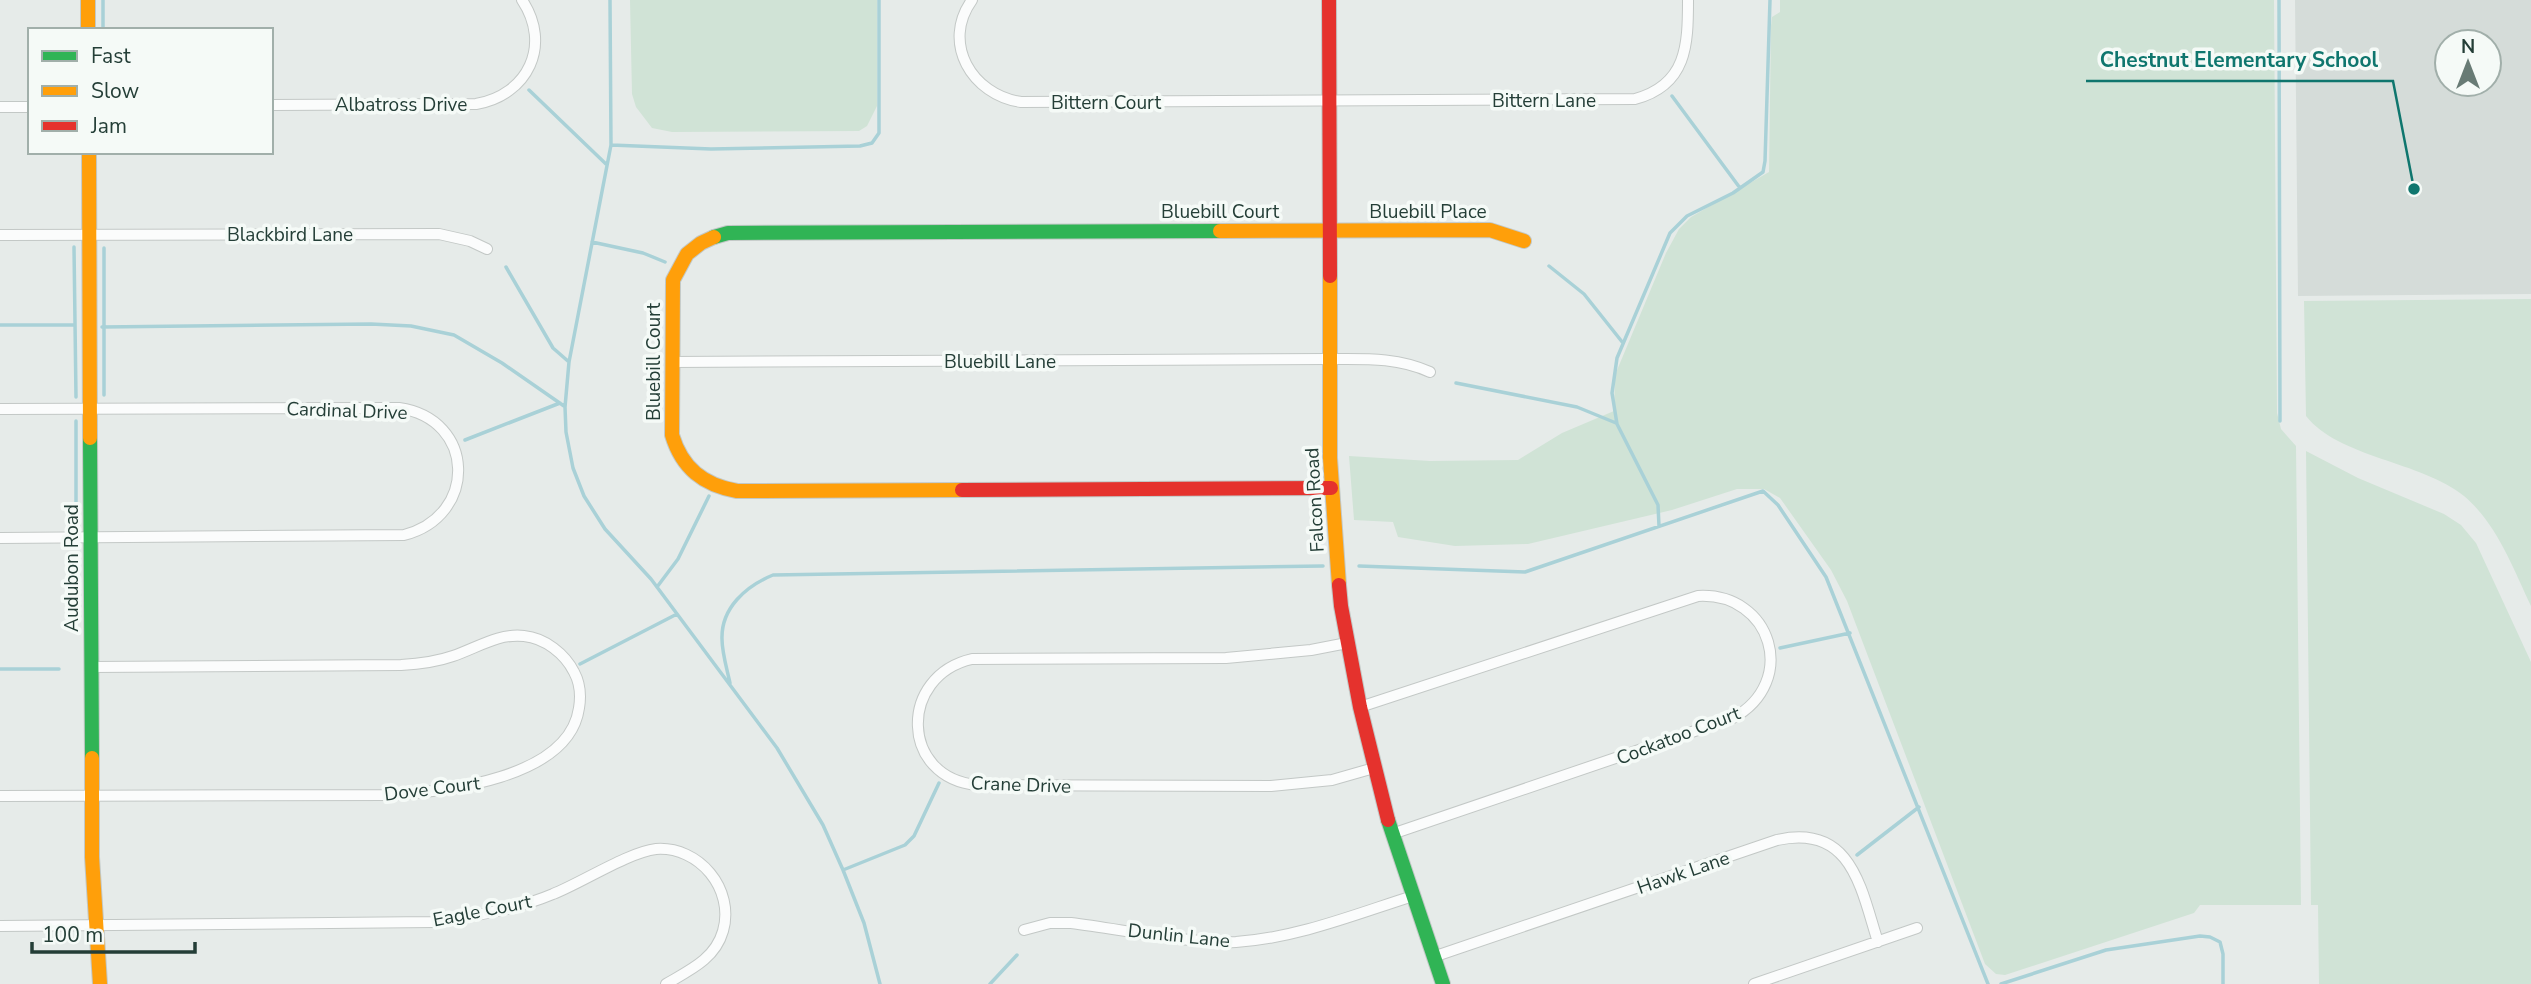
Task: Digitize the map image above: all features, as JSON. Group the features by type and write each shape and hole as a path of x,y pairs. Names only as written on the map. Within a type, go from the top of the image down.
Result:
{"street":[{"path":"88,0 88,28"},
{"name":"Albatross Drive","path":"273,105 476,104 493,100 515,86 526,73 533,57 535,28 522,0"},
{"name":"Bittern Court","path":"972,0 964,13 960,33 964,61 979,83 1003,98 1021,102 1329,102"},
{"name":"Falcon Road","path":"1329,0 1329,359 1331,488 1336,560 1347,643 1374,768 1392,834 1443,984"},
{"name":"Bittern Lane","path":"1329,102 1643,97 1665,85 1680,65 1688,34 1688,0"},
{"path":"0,107 28,107"},
{"name":"Audubon Road","path":"89,154 92,795 95,926 100,984"},
{"name":"Bluebill Place","path":"1329,230 1490,230 1524,241"},
{"name":"Bluebill Court","path":"1329,230 719,234 693,247 676,270 672,289 671,362 672,435 678,452 694,474 727,490 1331,488"},
{"name":"Blackbird Lane","path":"0,235 439,234 458,237 487,250"},
{"name":"Bluebill Lane","path":"671,362 1329,359 1392,360 1430,372"},
{"name":"Cardinal Drive","path":"0,409 409,410 428,417 444,431 454,449 459,469 456,488 443,513 421,530 404,536 0,538"},
{"name":"Cockatoo Court","path":"1360,707 1698,596 1717,597 1743,607 1757,620 1769,646 1770,665 1766,684 1756,701 1733,718 1392,834"},
{"name":"Dove Court","path":"0,796 387,795 459,787 499,778 561,744 576,720 580,699 577,678 562,655 551,646 525,636 498,638 437,661 401,666 91,667"},
{"name":"Crane Drive","path":"1347,643 1299,652 1226,657 972,659 944,671 929,685 920,704 917,725 919,735 925,752 938,769 963,783 977,785 1271,786 1332,780 1374,768"},
{"name":"Hawk Lane","path":"1433,957 1777,840 1796,837 1825,843 1848,861 1857,878 1878,942"},
{"name":"Eagle Court","path":"0,926 433,922 501,911 534,901 588,879 638,854 664,849 691,857 705,867 717,883 725,912 722,932 714,950 699,965 666,984"},
{"name":"Dunlin Lane","path":"1024,930 1050,923 1071,923 1207,941 1262,939 1289,934 1413,896"},
{"path":"1754,984 1917,928"}],"shaded area":[{"path":"2295,0 2531,0 2531,294 2298,296"}],"green space":[{"path":"630,0 877,0 877,106 867,126 859,131 672,132 652,128 636,107 632,94"},
{"path":"1780,0 2274,0 2277,413 2281,429 2296,446 2301,905 2200,905 2194,913 2005,975 1996,974 1985,964 1847,601 1831,570 1780,498 1764,489 1737,489 1672,510 1528,544 1455,546 1398,537 1393,522 1354,520 1349,456 1430,461 1518,460 1562,433 1614,411 1615,375 1666,253 1679,229 1691,217 1769,172 1771,26 1772,17 1780,12"},
{"path":"2531,299 2531,606 2495,533 2476,507 2464,496 2426,475 2339,441 2320,430 2306,416 2304,301"},
{"path":"2306,451 2358,478 2444,514 2461,525 2476,543 2531,662 2531,984 2319,984 2318,905 2311,905"}],"waterway":[{"path":"103,0 103,28"},
{"path":"610,0 611,145 569,362 565,407 566,432 573,468 584,496 605,529 651,579 777,748 823,825 864,923 880,984"},
{"path":"611,145 711,149 860,146 872,143 879,133 879,0"},
{"path":"1659,526 1658,505 1617,424 1612,393 1617,358 1670,233 1687,216 1733,193 1763,172 1770,0"},
{"path":"2279,0 2280,421"},
{"path":"529,90 607,165"},
{"path":"1672,96 1740,188"},
{"path":"592,242 643,253 665,262"},
{"path":"74,247 76,397"},
{"path":"104,248 104,395"},
{"path":"1549,266 1584,294 1623,343"},
{"path":"506,267 553,348 569,362"},
{"path":"102,327 371,324 411,326 454,335 502,363 564,406"},
{"path":"0,325 75,325"},
{"path":"1456,383 1577,407 1616,423"},
{"path":"465,440 560,403"},
{"path":"76,421 76,524"},
{"path":"1359,566 1525,572 1763,491 1778,505 1826,577 1988,984"},
{"path":"657,587 678,559 709,496"},
{"path":"730,683 722,644 726,617 745,592 773,575 1323,566"},
{"path":"580,664 677,614"},
{"path":"1780,648 1850,633"},
{"path":"0,669 59,669"},
{"path":"843,870 905,845 914,836 939,783"},
{"path":"1857,855 1919,807"},
{"path":"2001,984 2106,950 2200,936 2220,942 2223,954 2223,984"},
{"path":"990,984 1017,955"}],"traffic: fast":[{"path":"714,237 728,233 1220,231"},
{"path":"90,438 92,758"},
{"path":"1388,820 1443,984"}],"traffic: slow":[{"path":"88,0 88,28"},
{"path":"89,154 90,438"},
{"path":"1220,231 1490,230 1524,241"},
{"path":"714,237 687,254 673,280 672,435 688,466 704,479 737,491 962,490"},
{"path":"1330,276 1330,458 1339,585"},
{"path":"92,758 92,857 100,984"}],"traffic: jam":[{"path":"1329,0 1330,276"},
{"path":"962,490 1331,488"},
{"path":"1339,585 1360,707 1388,820"}],"place":[{"name":"Chestnut Elementary School","path":"2414,189"}]}
